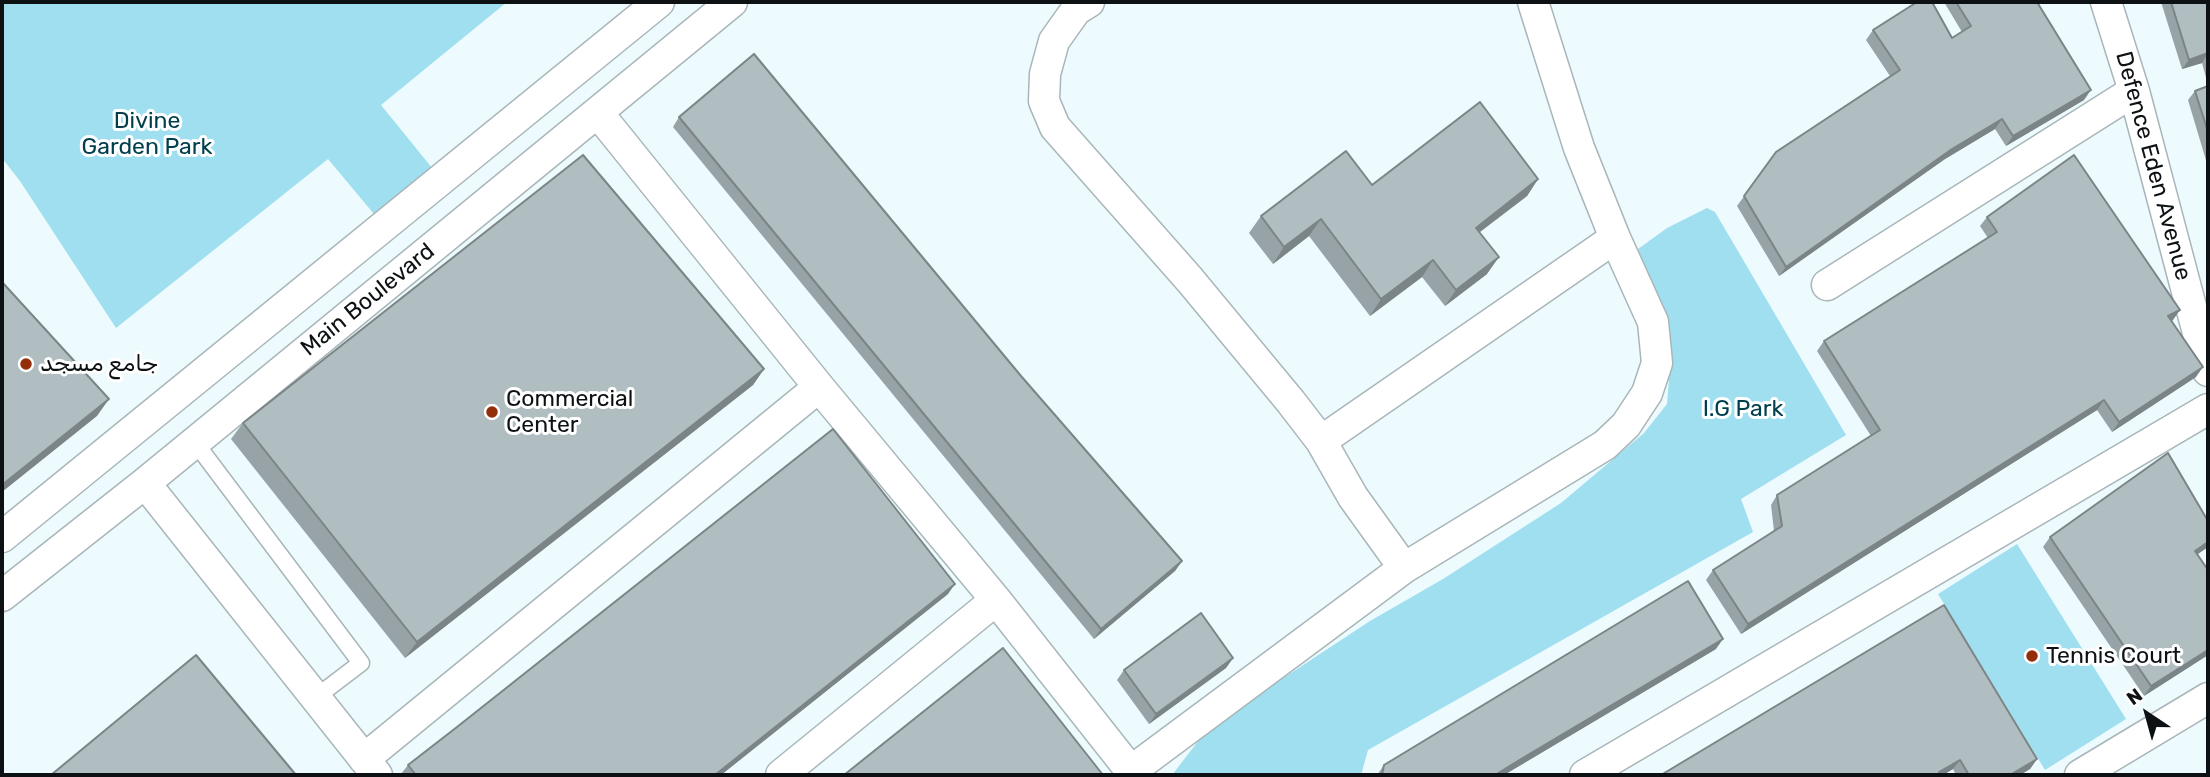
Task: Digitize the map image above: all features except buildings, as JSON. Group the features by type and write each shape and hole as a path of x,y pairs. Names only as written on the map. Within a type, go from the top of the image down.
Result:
{"street":[{"name":"Main Boulevard","path":"2,537 659,2"},
{"path":"1089,2 1076,10 1054,41 1048,63 1044,101 1055,127 1190,280 1321,441 1353,497 1404,568"},
{"path":"598,113 819,387 996,600 1133,773 1404,568 1605,445 1626,425 1647,393 1657,363 1653,322 1579,148 1533,2"},
{"name":"Defence Eden Avenue","path":"2106,2 2134,90 2208,371"},
{"name":"Main Boulevard","path":"2,596 145,484 727,4"},
{"path":"1827,285 2134,90"},
{"path":"1321,441 1615,238"},
{"path":"145,484 370,767 819,387"},
{"path":"1585,775 2208,409"},
{"path":"781,775 996,600"},
{"path":"2080,775 2208,698"}],"lane":[{"path":"194,442 361,663 315,698"}],"green space":[{"name":"Divine Garden Park","path":"2,2 507,2 381,105 437,174 379,220 328,159 116,328 20,181 2,158"},
{"name":"I.G Park","path":"1707,208 1715,212 1846,435 1741,499 1753,532 1368,750 1361,775 1172,775 1209,727 1370,621 1443,579 1561,503 1644,433 1667,404 1670,365 1660,310 1638,249 1667,228"},
{"name":"Tennis Court","path":"2017,544 2126,719 2045,770 1938,594"}],"place":[{"name":"جامع مسجد","path":"26,364"},
{"name":"Commercial Center","path":"492,412"},
{"name":"Tennis Court","path":"2032,656"}]}
